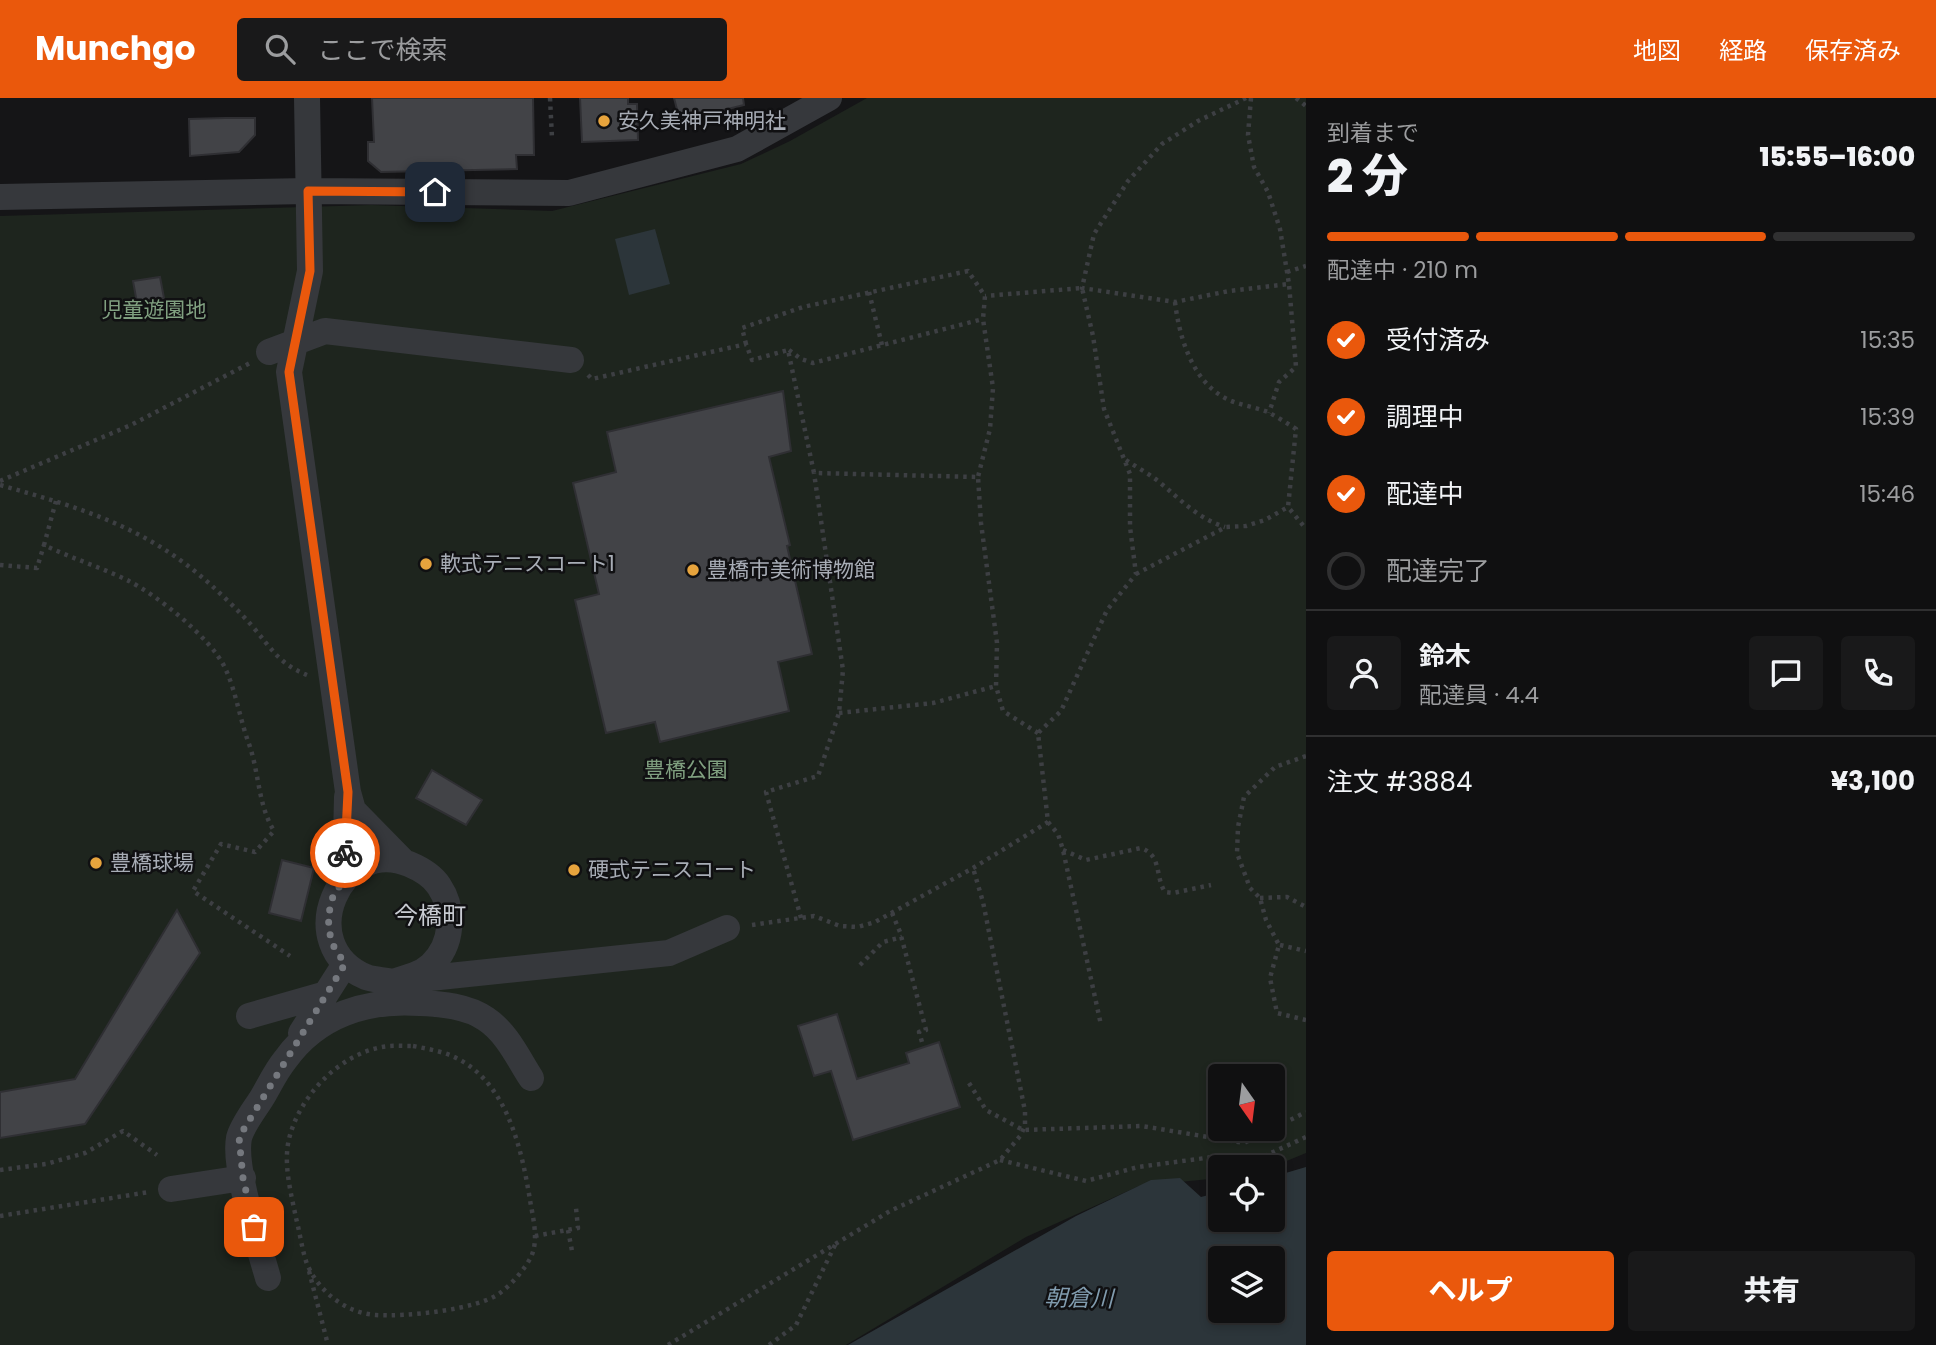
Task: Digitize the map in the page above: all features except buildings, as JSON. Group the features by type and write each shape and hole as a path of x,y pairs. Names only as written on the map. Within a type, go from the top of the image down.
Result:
{"street":[{"path":"307,98 310,271 298,340 289,372 348,792 353,810 403,861 423,870 439,885 448,904 461,994 472,1012"},
{"path":"0,197 308,191 569,193 737,149 829,98"},
{"path":"269,352 325,331 571,360"},
{"path":"345,878 348,792"},
{"path":"403,861 382,860 362,866 345,878 333,896 328,917 331,942 345,964 367,978 392,982 669,953 727,928"},
{"path":"392,982 414,976 432,965 445,947 450,926"},
{"path":"268,1278 243,1178 239,1137 345,964"},
{"path":"248,1016 326,994"},
{"path":"284,1060 305,1037 327,1021 365,1005 403,1001 450,1006 472,1012 495,1025 531,1078"},
{"path":"171,1189 243,1178"}],"path":[{"path":"550,98 552,138"},
{"path":"1136,574 1130,527 1129,474 1104,408 1082,288 1094,234 1128,181 1162,144 1198,121 1246,98"},
{"path":"1251,98 1248,135 1254,167 1268,192 1280,229 1289,284 1296,367 1279,382 1269,413"},
{"path":"1296,98 1306,106"},
{"path":"1287,272 1306,266"},
{"path":"789,350 752,360 741,327 803,307 968,271 985,296 983,319 993,388 990,429 978,477 981,523 997,643 996,686 1003,711 1038,733"},
{"path":"985,296 1082,288 1175,302 1229,291 1289,284"},
{"path":"869,292 882,345"},
{"path":"1175,302 1178,325 1189,356 1205,380 1225,398 1269,413 1296,429 1288,507 1306,529"},
{"path":"789,350 801,359 813,363 983,319"},
{"path":"571,360 592,379 746,344"},
{"path":"789,350 814,473 844,670 839,713 818,776 766,792 801,918"},
{"path":"0,483 131,425 269,352"},
{"path":"1125,459 1154,478 1208,522 1226,527 1246,526 1265,520 1288,507"},
{"path":"814,473 978,477"},
{"path":"0,483 107,518 142,536 185,563 243,617 276,657 290,668 312,677"},
{"path":"0,565 37,568 56,501"},
{"path":"1038,733 1061,711 1107,610 1136,574 1226,527"},
{"path":"44,545 129,581 147,593 188,623 213,648 226,669 250,748 266,817 274,831 255,852 221,844 193,891 290,956"},
{"path":"839,713 933,703 996,686"},
{"path":"1038,733 1048,822 1058,834 1063,850 1101,1025"},
{"path":"1306,756 1276,767 1244,797 1237,853 1250,888 1259,898 1266,920 1279,945 1270,978 1277,1013 1306,1020"},
{"path":"727,928 814,916 841,926 858,927 892,913 1048,822"},
{"path":"1063,850 1086,860 1141,848 1154,857 1165,892 1173,893 1210,885"},
{"path":"668,1345 890,1211 1000,1160 1023,1130 1025,1111 1013,1044 983,902 973,868"},
{"path":"1259,898 1287,897 1306,907"},
{"path":"892,913 902,937 926,1030 919,1032 922,1042"},
{"path":"860,965 883,942 902,937"},
{"path":"1279,945 1306,951"},
{"path":"307,1264 330,1296 354,1311 377,1315 424,1313 472,1304 498,1294 517,1277 532,1256 535,1236 521,1150 498,1093 476,1071 446,1053 413,1046 382,1047 356,1055 331,1072 305,1099 289,1140 288,1167 291,1194 307,1264 328,1345"},
{"path":"969,1083 986,1110 1023,1130 1142,1126 1244,1143 1306,1112"},
{"path":"0,1170 46,1164 85,1153 122,1131 157,1155"},
{"path":"1000,1160 1086,1181 1139,1167 1213,1157 1236,1165 1249,1163 1306,1137"},
{"path":"0,1216 171,1189"},
{"path":"535,1236 578,1228 576,1208"},
{"path":"568,1230 572,1251"},
{"path":"769,1345 796,1325 836,1242"}],"green space":[{"name":"豊橋公園","path":"867,98 1306,98 1306,1153 1285,1162 1285,1155 1208,1155 1208,1179 1139,1186 1026,1237 846,1345 0,1345 0,216 371,205 552,211 741,164 790,141"}],"water":[{"path":"655,229 670,284 629,295 615,239"},
{"name":"朝倉川","path":"1306,1167 1306,1345 848,1345 1076,1216 1151,1180 1180,1178 1201,1197 1208,1195 1208,1232 1285,1232 1285,1173"}],"way so far":[{"path":"254,1227 243,1178 239,1137 345,964 331,942 328,917 333,896 345,878 345,853"}],"place":[{"name":"安久美神戸神明社","path":"604,121"},
{"name":"軟式テニスコート1","path":"426,564"},
{"name":"豊橋市美術博物館","path":"693,570"},
{"name":"豊橋球場","path":"96,863"},
{"name":"硬式テニスコート","path":"574,870"}],"district":[{"name":"今橋町","path":"430,916"}],"route":[{"path":"345,853 348,792 289,372 298,340 310,271 308,191 435,192"}],"park label":[{"name":"児童遊園地","path":"154,310"}]}
